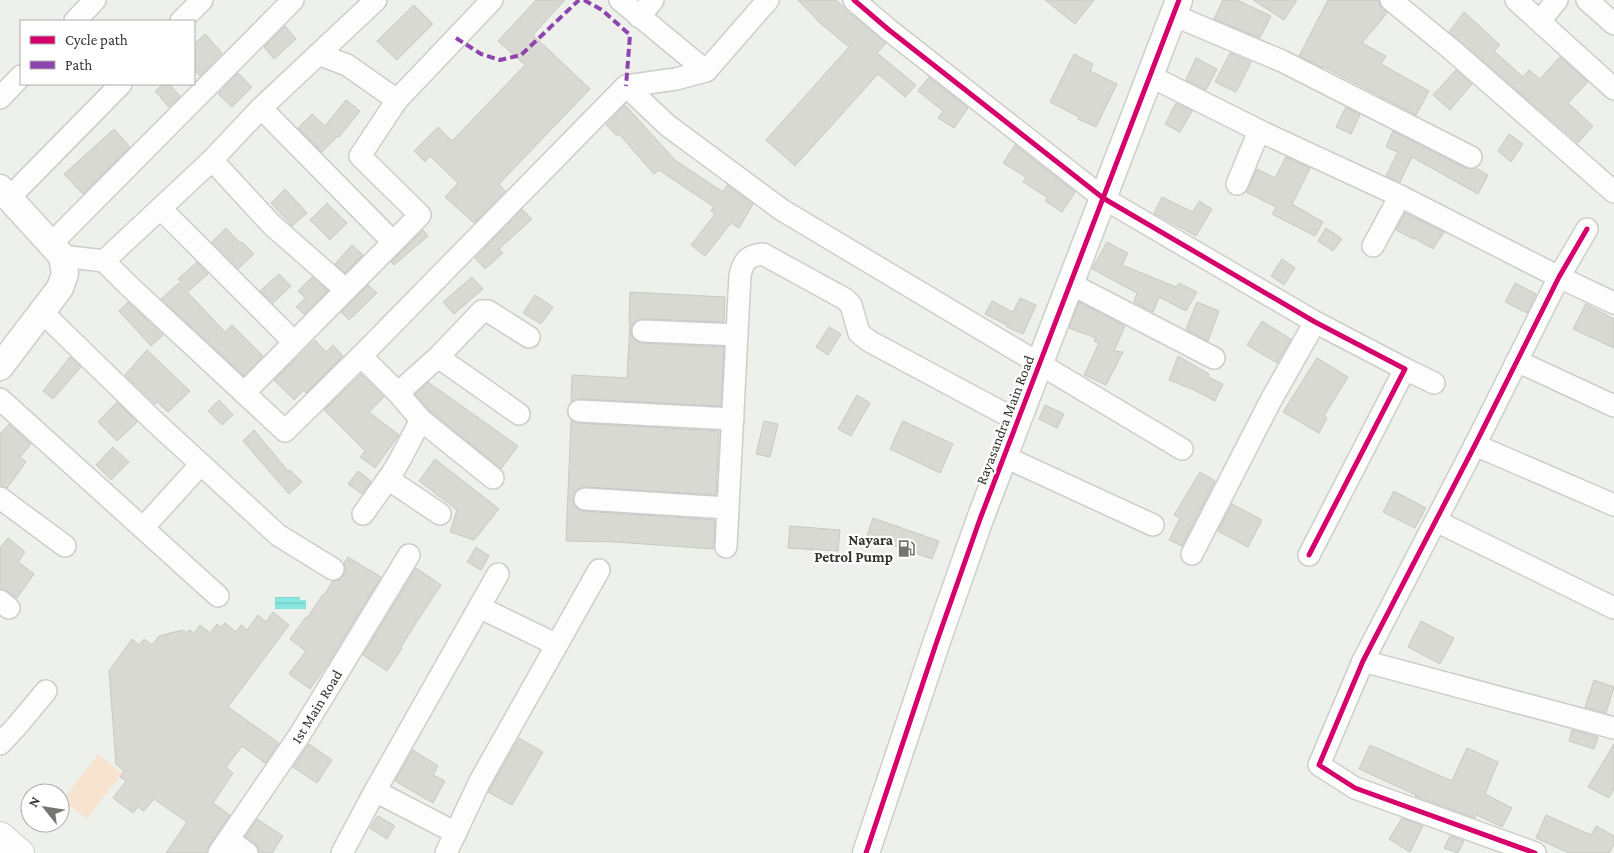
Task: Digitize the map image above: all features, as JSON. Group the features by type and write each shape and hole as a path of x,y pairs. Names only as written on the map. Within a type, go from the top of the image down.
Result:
{"main road":[{"path":"0,836 20,853"}],"street":[{"path":"75,20 95,0"},
{"path":"182,20 202,0"},
{"path":"57,250 293,0"},
{"path":"104,261 161,209 212,160 261,108 376,0"},
{"path":"244,393 420,214 360,156 397,100 492,0"},
{"path":"620,0 706,71"},
{"path":"639,17 653,0"},
{"path":"57,250 104,261 284,431 361,356 626,86 676,80 706,71 768,0"},
{"path":"854,0 889,30 1103,198 1315,322 1434,383"},
{"path":"1391,0 1452,50 1614,192"},
{"path":"1516,0 1614,89"},
{"path":"1540,21 1557,0"},
{"path":"1587,0 1614,24"},
{"path":"1176,8 1471,156"},
{"name":"Rayasandra Main Road","path":"866,853 980,519 1176,8"},
{"path":"318,54 347,65 397,100"},
{"path":"1150,76 1259,131 1400,196 1614,303"},
{"path":"0,98 20,77"},
{"path":"0,366 60,288 65,274 57,250 5,193 119,85"},
{"path":"626,86 667,125 782,210 1182,449"},
{"path":"261,108 393,242"},
{"path":"1237,184 1259,131"},
{"path":"212,160 272,225 346,290"},
{"path":"1373,246 1400,196"},
{"path":"161,209 294,342"},
{"path":"1535,853 1355,788 1319,764 1363,661 1475,445 1559,277 1587,229"},
{"path":"726,547 740,275 744,263 752,255 763,254 846,299 851,305 860,333 869,342 1018,420"},
{"path":"1070,284 1214,358"},
{"path":"398,393 438,357 482,311 488,311 529,337"},
{"path":"42,312 154,421 278,535 333,569"},
{"path":"1192,554 1271,400 1315,322"},
{"path":"644,331 737,335"},
{"path":"361,356 398,393 421,420 493,478"},
{"path":"438,357 519,414"},
{"path":"1517,361 1614,406"},
{"path":"1309,555 1405,369"},
{"path":"0,399 218,596"},
{"path":"579,411 733,420"},
{"path":"363,514 398,466 402,453 421,420"},
{"path":"1475,445 1614,505"},
{"path":"1005,457 1153,524"},
{"path":"143,528 201,464"},
{"path":"388,479 440,514"},
{"path":"0,498 64,546"},
{"path":"585,499 728,508"},
{"path":"1436,521 1614,608"},
{"name":"1st Main Road","path":"224,846 299,736 409,555"},
{"path":"446,853 480,781 599,570"},
{"path":"342,853 375,790 498,574"},
{"path":"479,606 557,645"},
{"path":"1363,661 1614,728"},
{"path":"0,744 46,690"},
{"path":"375,790 456,833"},
{"path":"224,846 247,853"}],"shaded area":[{"path":"98,754 122,773 87,819 70,806 70,791"}],"water":[{"path":"275,597 300,597 300,600 306,600 306,609 275,609"}],"building":[{"path":"536,0 565,0 533,35 590,89 499,184 505,191 474,223 445,197 458,183 430,156 425,162 414,151 438,127 452,141 525,65 498,41"},
{"path":"798,0 836,0 851,15 886,43 877,53 916,85 905,97 878,74 795,166 766,140 849,47 820,23"},
{"path":"1045,0 1094,0 1075,24"},
{"path":"1223,0 1237,0 1271,16 1260,38 1214,19"},
{"path":"1253,0 1297,0 1284,20"},
{"path":"1328,0 1379,0 1380,5 1387,13 1362,43 1386,56 1381,64 1429,91 1416,115 1299,56"},
{"path":"414,5 433,24 397,60 377,41"},
{"path":"1464,12 1500,45 1494,51 1523,77 1529,70 1540,79 1560,57 1588,82 1568,103 1593,126 1578,143 1449,32"},
{"path":"285,26 296,39 274,59 264,47"},
{"path":"205,34 222,53 200,76 195,71 195,43"},
{"path":"1230,53 1251,62 1236,92 1215,82"},
{"path":"1074,54 1093,64 1090,71 1117,84 1096,127 1078,119 1079,117 1050,102"},
{"path":"1196,58 1217,69 1206,90 1186,80"},
{"path":"1456,70 1472,84 1450,110 1433,95"},
{"path":"238,73 252,87 232,107 218,94"},
{"path":"929,77 968,108 954,128 938,118 943,111 918,91"},
{"path":"162,85 170,85 180,96 169,107 155,91"},
{"path":"346,100 360,111 339,137 322,152 298,128 312,114 325,126"},
{"path":"1176,103 1192,111 1180,132 1165,124"},
{"path":"625,105 675,160 723,192 727,185 753,204 739,228 731,223 705,256 691,245 715,214 711,211 714,207 659,170 654,174 619,134 617,136 606,125"},
{"path":"1346,107 1360,115 1351,134 1336,127"},
{"path":"114,129 130,147 83,194 64,174"},
{"path":"1393,131 1465,168 1476,168 1488,175 1478,194 1412,157 1400,182 1386,176 1398,152 1386,147"},
{"path":"1509,134 1523,144 1511,162 1498,151"},
{"path":"1015,145 1075,192 1062,212 1045,201 1048,198 1023,182 1026,177 1003,163"},
{"path":"1286,157 1310,168 1292,204 1323,222 1315,236 1272,214 1276,207 1246,192 1257,169 1275,178"},
{"path":"285,189 307,213 292,226 271,203"},
{"path":"1162,197 1193,212 1199,201 1212,209 1196,236 1154,213"},
{"path":"327,203 347,223 330,240 310,220"},
{"path":"522,209 532,219 499,249 503,253 485,269 475,258"},
{"path":"1405,213 1444,232 1433,249 1396,230"},
{"path":"226,228 254,254 238,269 212,242"},
{"path":"1326,228 1342,239 1333,251 1318,241"},
{"path":"423,230 428,236 394,265 391,262"},
{"path":"1107,242 1128,253 1122,265 1176,287 1179,283 1197,292 1186,311 1159,297 1153,312 1134,302 1137,293 1092,269"},
{"path":"352,245 363,255 345,273 335,264"},
{"path":"1282,259 1295,268 1284,285 1271,276"},
{"path":"197,262 208,274 189,291 178,279"},
{"path":"279,274 291,286 273,303 260,291"},
{"path":"312,277 328,291 304,314 296,307 305,298 298,291"},
{"path":"472,277 483,289 454,314 443,302"},
{"path":"179,283 225,332 232,325 263,356 244,376 161,299"},
{"path":"1515,283 1536,294 1527,313 1505,302"},
{"path":"368,285 377,293 349,320 341,312"},
{"path":"630,292 725,297 724,322 643,319 637,320 633,324 631,331 632,337 642,343 724,347 721,406 580,399 571,402 572,375 627,378"},
{"path":"535,295 553,307 541,324 523,313"},
{"path":"1020,298 1036,305 1023,334 985,314 992,301 1013,312"},
{"path":"128,302 163,335 151,346 119,311"},
{"path":"1079,302 1125,326 1114,351 1123,352 1106,385 1084,375 1099,343 1094,341 1096,338 1069,328"},
{"path":"1197,302 1219,311 1208,341 1186,329"},
{"path":"1586,304 1614,319 1614,348 1573,329"},
{"path":"1262,321 1291,339 1277,363 1247,345"},
{"path":"829,327 841,334 828,355 816,347"},
{"path":"315,340 326,352 333,345 343,356 306,393 304,390 294,400 274,380"},
{"path":"147,350 190,391 168,412 157,402 155,404 125,375"},
{"path":"1178,356 1209,374 1208,377 1223,384 1215,401 1169,380"},
{"path":"70,357 81,367 53,399 43,391"},
{"path":"1317,358 1348,377 1324,416 1327,418 1319,433 1283,412"},
{"path":"361,374 384,397 369,412 399,435 375,468 360,457 365,451 324,410"},
{"path":"428,382 518,446 501,469 430,411 415,394"},
{"path":"857,395 870,403 851,436 838,429"},
{"path":"219,400 233,415 222,425 208,411"},
{"path":"117,402 137,422 117,441 98,422"},
{"path":"1045,405 1064,414 1057,428 1039,419"},
{"path":"571,421 578,423 719,431 716,495 586,487 580,488 575,492 573,499 574,505 584,511 715,520 714,549 615,542 566,541"},
{"path":"764,421 778,424 770,457 756,454"},
{"path":"903,421 953,444 940,473 890,449"},
{"path":"9,424 31,444 20,457 26,462 7,488 0,486 0,434"},
{"path":"254,430 288,471 290,470 302,482 289,494 243,441"},
{"path":"113,447 129,462 111,480 96,465"},
{"path":"435,459 499,509 474,540 450,532 457,510 419,481"},
{"path":"358,471 371,481 362,494 348,484"},
{"path":"1200,472 1215,481 1182,546 1169,540 1180,518 1174,515"},
{"path":"1394,491 1426,508 1415,528 1383,512"},
{"path":"1232,504 1262,520 1248,547 1218,531"},
{"path":"873,518 939,541 932,559 867,536"},
{"path":"790,526 840,530 838,551 788,548"},
{"path":"8,538 25,552 18,562 34,574 17,598 7,591 0,589 0,548"},
{"path":"476,547 489,556 481,570 467,562"},
{"path":"348,557 381,577 327,665 310,689 289,674 306,651 290,639 333,581 343,576 345,570 344,563"},
{"path":"416,568 441,585 387,671 363,655"},
{"path":"273,612 289,625 228,707 279,743 265,763 242,746 226,767 233,773 213,803 230,815 209,846 207,853 166,853 187,822 154,799 144,811 138,807 133,813 113,798 126,781 120,777 124,771 116,764 109,671 132,639 139,645 144,639 152,645 159,636 182,630 187,633 189,630 194,633 200,625 210,633 217,624 221,627 225,623 236,632 241,625 247,630 258,615 266,622"},
{"path":"1421,621 1454,638 1440,664 1408,647"},
{"path":"1594,680 1614,687 1606,713 1585,707"},
{"path":"1572,730 1598,737 1594,749 1569,741"},
{"path":"519,738 543,752 512,805 488,792"},
{"path":"309,744 332,760 317,783 293,767"},
{"path":"1614,744 1614,789 1609,798 1588,787"},
{"path":"1370,745 1452,781 1467,748 1498,762 1485,794 1512,808 1502,827 1477,815 1475,818 1415,796 1359,769"},
{"path":"413,750 438,766 433,775 445,781 433,803 395,781"},
{"path":"1546,815 1591,835 1596,826 1614,836 1614,844 1609,853 1569,853 1536,838"},
{"path":"378,816 395,826 387,839 370,828"},
{"path":"1402,818 1423,826 1410,852 1389,839"},
{"path":"257,819 283,836 272,853 259,853 255,843 245,836"},
{"path":"1450,836 1464,841 1458,853 1444,848"}],"marked path":[{"path":"456,38 481,54 500,60 521,55 579,0"},
{"path":"584,0 602,10 630,35 626,86"}],"cycle path":[{"path":"854,0 889,30 1103,198 1315,322 1405,369 1309,555"},
{"path":"866,853 980,519 1179,0"},
{"path":"1535,853 1355,788 1319,765 1363,661 1475,445 1559,277 1587,229"}],"place":[{"name":"Nayara Petrol Pump","path":"907,549"}]}
